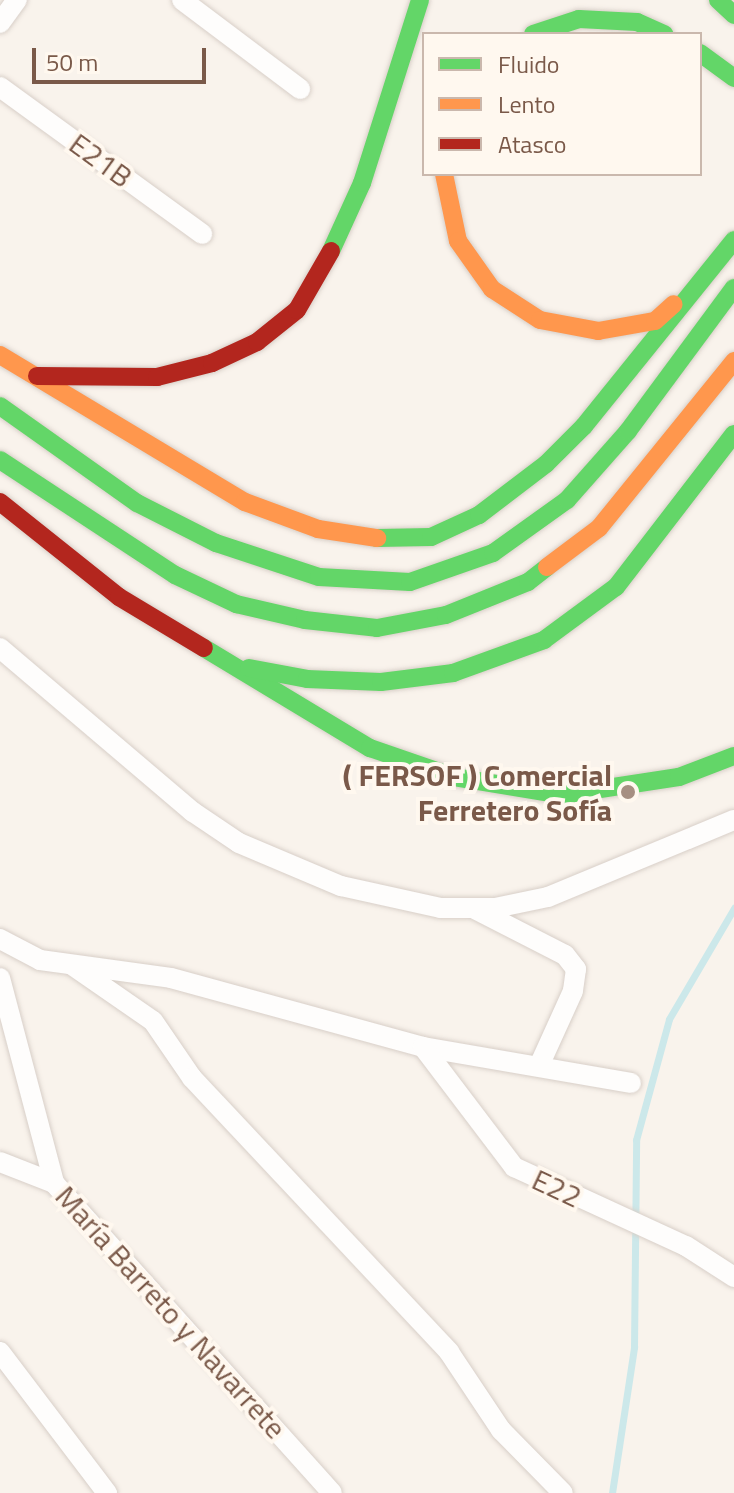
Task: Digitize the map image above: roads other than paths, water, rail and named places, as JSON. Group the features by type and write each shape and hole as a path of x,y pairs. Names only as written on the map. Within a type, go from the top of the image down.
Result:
{"highway":[{"path":"33,376 157,377 212,363 257,342 297,310 320,274 362,183 420,0"},
{"path":"637,0 674,32"},
{"path":"718,0 734,15"},
{"path":"539,32 579,19 637,22 660,32"},
{"path":"702,54 734,78"},
{"path":"444,176 458,241 492,289 540,320 598,331 655,321 701,281"},
{"path":"0,355 245,502 318,529 390,540 431,537 479,515 546,464 584,426 734,240"},
{"path":"0,406 137,503 216,543 319,577 410,582 493,553 567,500 628,431 734,288"},
{"path":"0,460 175,575 236,604 305,620 377,628 446,615 528,582 599,528 734,361"},
{"path":"222,663 307,679 381,682 453,673 544,640 616,587 734,434"},
{"path":"0,502 119,597 222,663 335,731 454,777 561,795 679,777 734,756"}],"street":[{"path":"0,23 17,0"},
{"path":"182,0 300,89"},
{"name":"E21B","path":"0,87 202,234"},
{"path":"0,648 193,812 239,843 341,886 440,908 472,908 548,897 734,820"},
{"path":"472,908 565,955 576,969 573,991 539,1066"},
{"path":"0,939 40,960 171,978 423,1047 631,1083"},
{"path":"72,965 153,1021 192,1078 449,1352 501,1430 563,1493"},
{"name":"María Barreto y Navarrete","path":"0,978 54,1183 332,1493"},
{"name":"E22","path":"423,1047 514,1167 534,1179 686,1246 734,1277"},
{"path":"0,1162 54,1183"},
{"path":"0,1352 107,1493"}],"waterway":[{"path":"612,1493 634,1347 636,1140 669,1019 734,908"}],"place":[{"name":"( FERSOF ) Comercial Ferretero Sofía","path":"628,792"}]}
